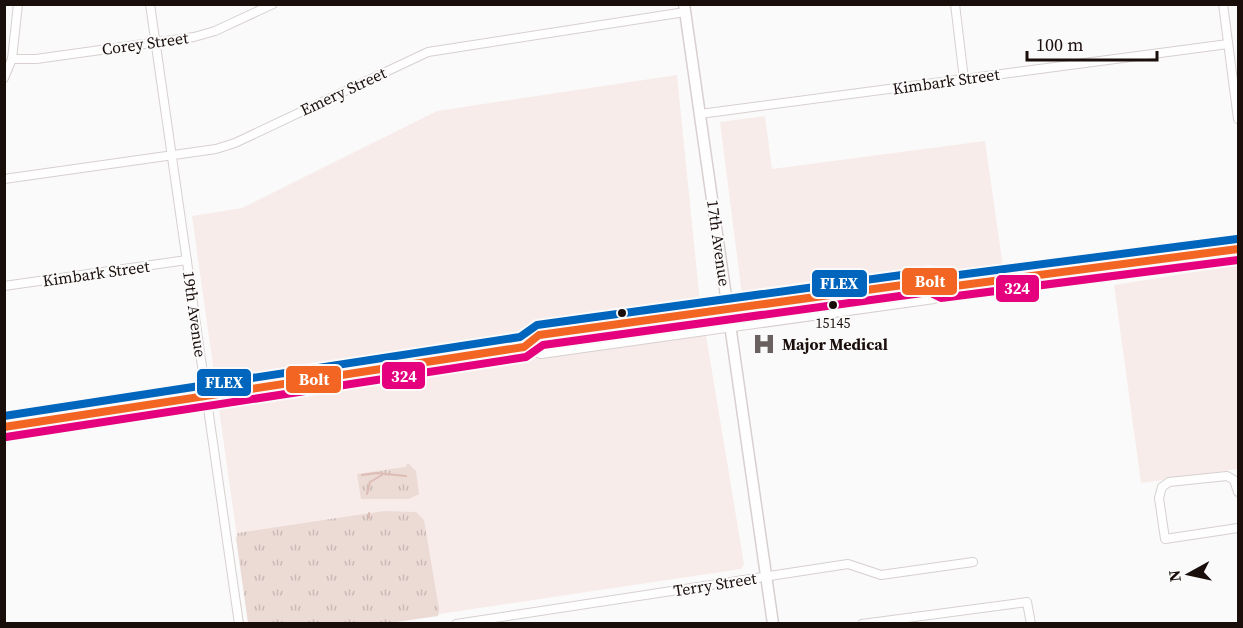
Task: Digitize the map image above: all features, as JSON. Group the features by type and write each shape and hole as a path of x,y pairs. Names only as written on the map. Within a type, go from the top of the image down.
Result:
{"highway":[{"path":"524,346 538,335 728,307 932,281 940,288 1239,249"},
{"path":"4,427 524,346 541,352 934,297 940,288"}],"main road":[{"name":"17th Avenue","path":"685,8 773,624"}],"street":[{"path":"4,78 12,59 18,4"},
{"name":"19th Avenue","path":"150,4 239,624"},
{"name":"Corey Street","path":"12,59 36,59 215,31 273,4"},
{"path":"955,4 964,79"},
{"path":"1223,4 1239,119"},
{"name":"Emery Street","path":"4,179 171,156 235,143 428,52 685,8"},
{"name":"Kimbark Street","path":"700,114 1228,44"},
{"name":"Kimbark Street","path":"4,285 187,260"},
{"path":"1239,492 1234,480 1227,476 1169,482 1162,487 1159,498 1165,538 1239,528"},
{"name":"Terry Street","path":"456,624 499,620 848,564 881,575 973,562"},
{"path":"862,624 1028,602 1031,624"}],"shaded area":[{"path":"677,75 699,293 744,564 741,569 379,623 249,623 192,216 242,208 437,111"},
{"path":"765,116 772,169 985,141 1003,267 743,303 720,122"},
{"path":"1238,265 1238,469 1141,483 1114,285"}],"green space":[{"path":"408,463 416,471 419,494 409,499 361,499 357,474 405,467"},
{"path":"384,511 416,512 424,520 439,609 438,616 389,623 248,623 236,538 238,533"}],"waterway":[{"path":"362,475 377,473 406,476"},
{"path":"367,494 370,482 382,475"},
{"path":"369,513 369,518"}],"transit line":[{"name":"FLEX","path":"4,416 520,337 537,325 931,271 943,277 1237,239"},
{"name":"Bolt","path":"4,427 524,347 539,335 932,281 940,288 1238,249"},
{"name":"324","path":"6,437 526,357 543,345 929,292 941,298 1238,260"}],"place":[{"name":"15145","path":"833,305"},
{"name":"Major Medical","path":"764,344"}]}
